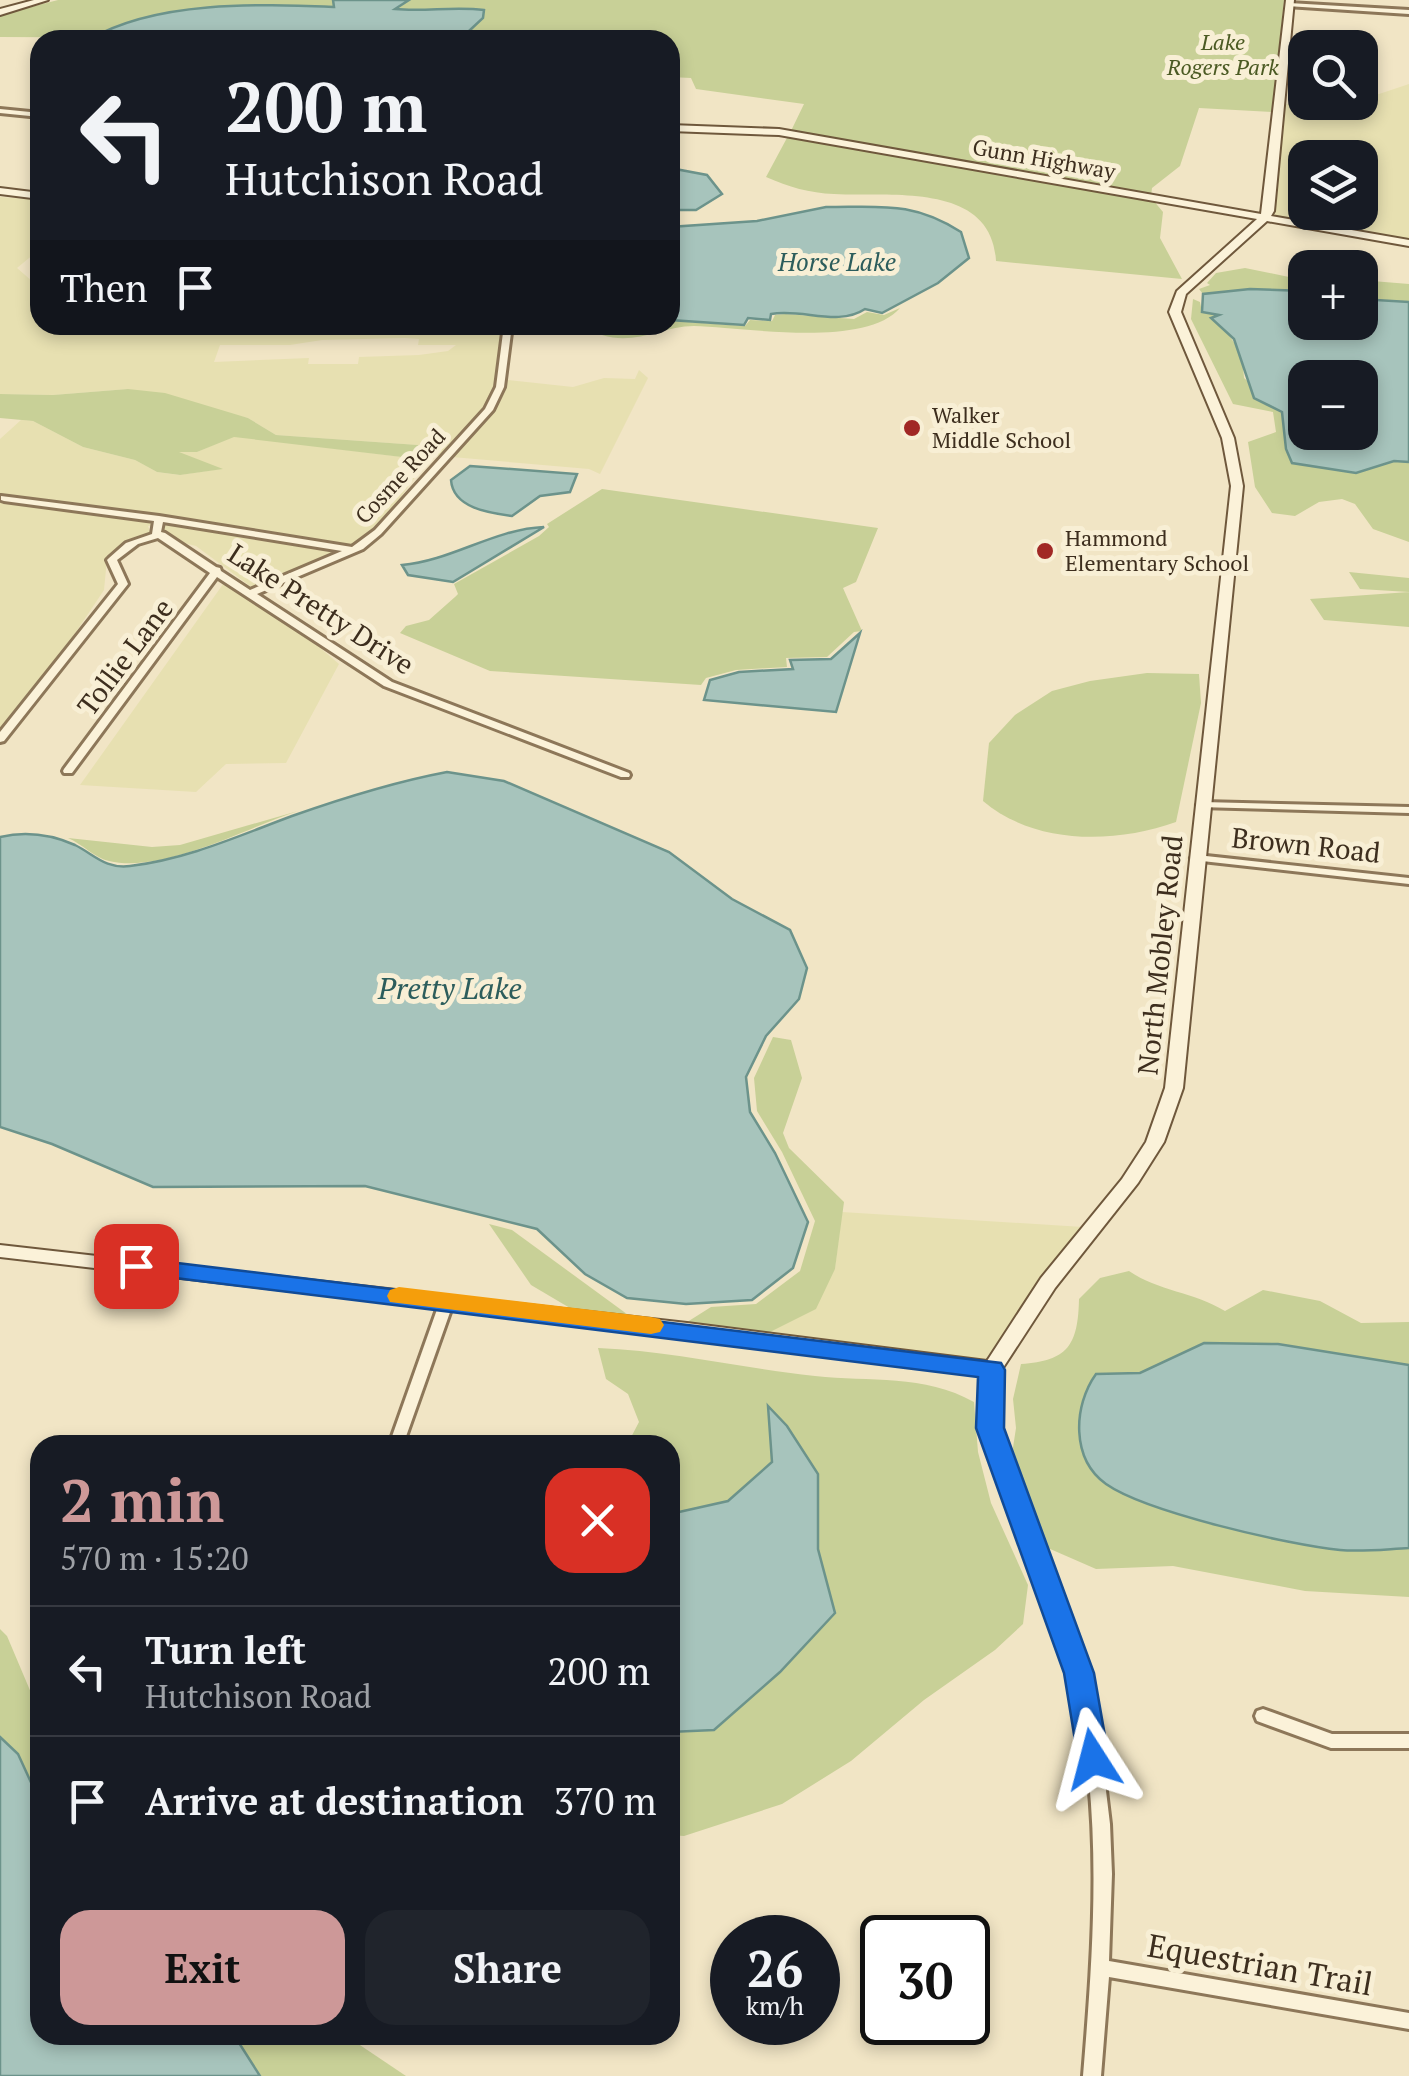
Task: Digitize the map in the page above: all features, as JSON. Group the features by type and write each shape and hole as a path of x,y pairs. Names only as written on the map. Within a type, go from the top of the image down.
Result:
{"street":[{"path":"0,12 44,0"},
{"path":"1266,218 1290,2 1409,12"},
{"path":"0,109 30,110"},
{"name":"Gunn Highway","path":"680,128 779,132 1409,243"},
{"path":"0,191 30,195"},
{"name":"North Mobley Road","path":"992,1370 1048,1284 1129,1183 1155,1142 1174,1088 1237,486 1228,438 1175,312 1181,293 1266,218"},
{"name":"Cosme Road","path":"252,593 354,550 378,532 489,410 500,387 507,335"},
{"path":"4,498 354,550"},
{"path":"158,519 154,528 162,535"},
{"path":"0,739 123,584 112,560 123,547 162,535"},
{"name":"Lake Pretty Drive","path":"162,535 388,684 626,775"},
{"name":"Tollie Lane","path":"68,771 217,570"},
{"path":"1203,805 1409,810"},
{"name":"Brown Road","path":"1198,858 1409,882"},
{"path":"0,1250 447,1301 992,1370 990,1428 1079,1673 1105,1864 1102,1968 1092,2076"},
{"path":"400,1435 447,1301"},
{"path":"1262,1716 1331,1741 1409,1741"},
{"name":"Equestrian Trail","path":"1102,1968 1409,2021"}],"shaded area":[{"path":"1409,84 1409,242 1343,230 1378,230 1378,140 1288,140 1288,220 1271,217 1285,104 1288,120 1378,120 1378,94"},
{"path":"0,197 30,199 30,257 17,268 30,279 30,335 502,335 495,386 483,409 441,456 424,454 418,445 276,435 248,418 128,389 53,395 0,394","holes":["405,338 419,339 418,345 456,345 448,351 419,355 359,357 358,364 308,364 309,358 214,362 220,345"]},
{"path":"639,370 648,378 600,474 589,469 452,457 494,410 507,380 573,387 604,378 635,379"},
{"path":"21,420 33,421 83,447 135,460 157,472 179,475 220,469 177,452 197,452 234,436 427,460 391,511 355,545 254,589 196,546 180,542 162,531 160,525 148,526 151,534 119,546 107,559 104,590 66,647 0,730 0,439"},
{"path":"226,580 339,664 286,763 226,764 196,792 80,785"},
{"path":"842,1212 1083,1227 1040,1281 985,1363 764,1334 835,1269"}],"green space":[{"name":"Lake Rogers Park","path":"58,0 1284,0 1273,112 1199,108 1180,166 1152,188 1151,196 790,133 804,104 696,89 691,78 680,77 680,30 30,30 30,37 0,37 0,15"},
{"path":"788,136 1153,200 1163,212 1160,238 1182,279 996,261 990,235 977,217 957,205 908,195 834,194 783,184 766,177"},
{"path":"1245,268 1288,277 1288,290 1203,294 1199,289 1210,285 1207,283 1216,273"},
{"path":"1378,281 1409,284 1409,302 1378,300"},
{"path":"1193,299 1200,302 1202,312 1220,315 1212,319 1236,345 1244,378 1282,412 1286,449 1409,462 1409,542 1373,529 1355,504 1342,499 1319,502 1295,516 1272,513 1255,487 1248,442 1276,432 1273,412 1233,404 1191,319"},
{"path":"900,308 883,321 832,332 680,327 680,321 745,326 750,320 772,321 775,315 785,314 854,319 867,312 884,315"},
{"path":"602,335 646,335 637,337"},
{"path":"128,389 165,393 248,418 276,435 418,445 427,460 234,437 197,452 179,452 223,469 180,475 157,472 135,460 83,447 33,421 0,418 0,394 53,395"},
{"path":"602,489 878,528 856,582 843,588 862,631 854,632 827,657 786,658 787,667 736,670 706,678 701,685 490,671 400,633 406,626 429,620 455,597 458,594 454,584 539,536 549,527 547,524"},
{"path":"1349,572 1409,578 1409,592 1360,589"},
{"path":"1409,592 1409,627 1324,620 1310,599"},
{"path":"1147,673 1199,674 1201,703 1176,822 1127,834 1076,836 1026,826 983,801 989,743 1015,715 1052,691"},
{"path":"298,811 204,847 154,861 109,861 68,838 152,847 180,845"},
{"path":"773,1037 791,1040 802,1078 783,1133 789,1148 844,1202 835,1269 816,1309 766,1334 684,1324 711,1307 756,1304 800,1271 815,1221 757,1111 754,1078"},
{"path":"489,1224 512,1230 631,1317 575,1311 531,1285"},
{"path":"1129,1271 1225,1311 1263,1290 1320,1301 1361,1323 1409,1322 1409,1597 1305,1591 1173,1566 1096,1569 1041,1545 1030,1498 1012,1454 1016,1428 1013,1399 1021,1364 1050,1359 1067,1348 1076,1328 1079,1299 1100,1278"},
{"path":"598,1348 815,1376 916,1383 974,1402 978,1452 991,1503 1028,1585 1023,1624 851,1761 782,1804 680,1836 680,1732 714,1730 780,1672 835,1613 818,1549 818,1474 768,1408 772,1462 728,1501 680,1512 680,1435 632,1435 639,1422 628,1394 606,1379"},
{"path":"0,1629 7,1636 30,1690 30,1780 18,1754 0,1737"},
{"path":"240,2045 360,2045 406,2076 260,2076"}],"water":[{"path":"333,0 409,0 395,9 484,10 483,18 470,30 109,30 144,18 208,7 334,7"},
{"path":"680,170 707,175 722,194 696,210 680,210"},
{"name":"Horse Lake","path":"826,207 912,210 961,232 969,258 938,283 882,313 865,309 843,317 771,314 770,320 748,318 744,325 680,321 680,226 757,221"},
{"path":"1288,290 1288,340 1378,340 1378,300 1409,302 1409,462 1394,461 1356,473 1292,463 1286,449 1282,412 1254,398 1234,339 1211,318 1219,315 1202,312 1203,294"},
{"path":"470,466 577,474 570,492 540,496 512,516 474,507 458,497 451,480"},
{"path":"544,527 453,582 408,575 402,565 438,558 508,533"},
{"path":"860,633 836,712 704,700 710,680 739,672 793,669 790,660 831,659"},
{"name":"Pretty Lake","path":"447,772 504,781 669,852 732,899 790,930 807,968 799,999 766,1036 746,1077 750,1112 808,1222 793,1268 752,1300 686,1304 627,1298 585,1274 537,1229 365,1186 153,1187 52,1144 0,1127 0,837 47,836 75,845 107,863 151,863 349,797"},
{"path":"1204,1343 1278,1344 1409,1365 1409,1548 1340,1550 1254,1534 1184,1516 1125,1495 1095,1473 1086,1461 1079,1432 1083,1401 1096,1374 1140,1373"},
{"path":"768,1406 787,1426 818,1474 818,1549 835,1613 780,1672 714,1730 680,1732 680,1512 728,1501 772,1462"},
{"path":"0,1737 18,1754 30,1780 30,2045 240,2045 260,2076 0,2076"}],"slow traffic":[{"path":"399,1296 651,1325"}],"place":[{"name":"Walker Middle School","path":"912,428"},
{"name":"Hammond Elementary School","path":"1045,551"}],"route":[{"path":"136,1266 992,1370 990,1428 1024,1531 1079,1673 1093,1759"}]}
